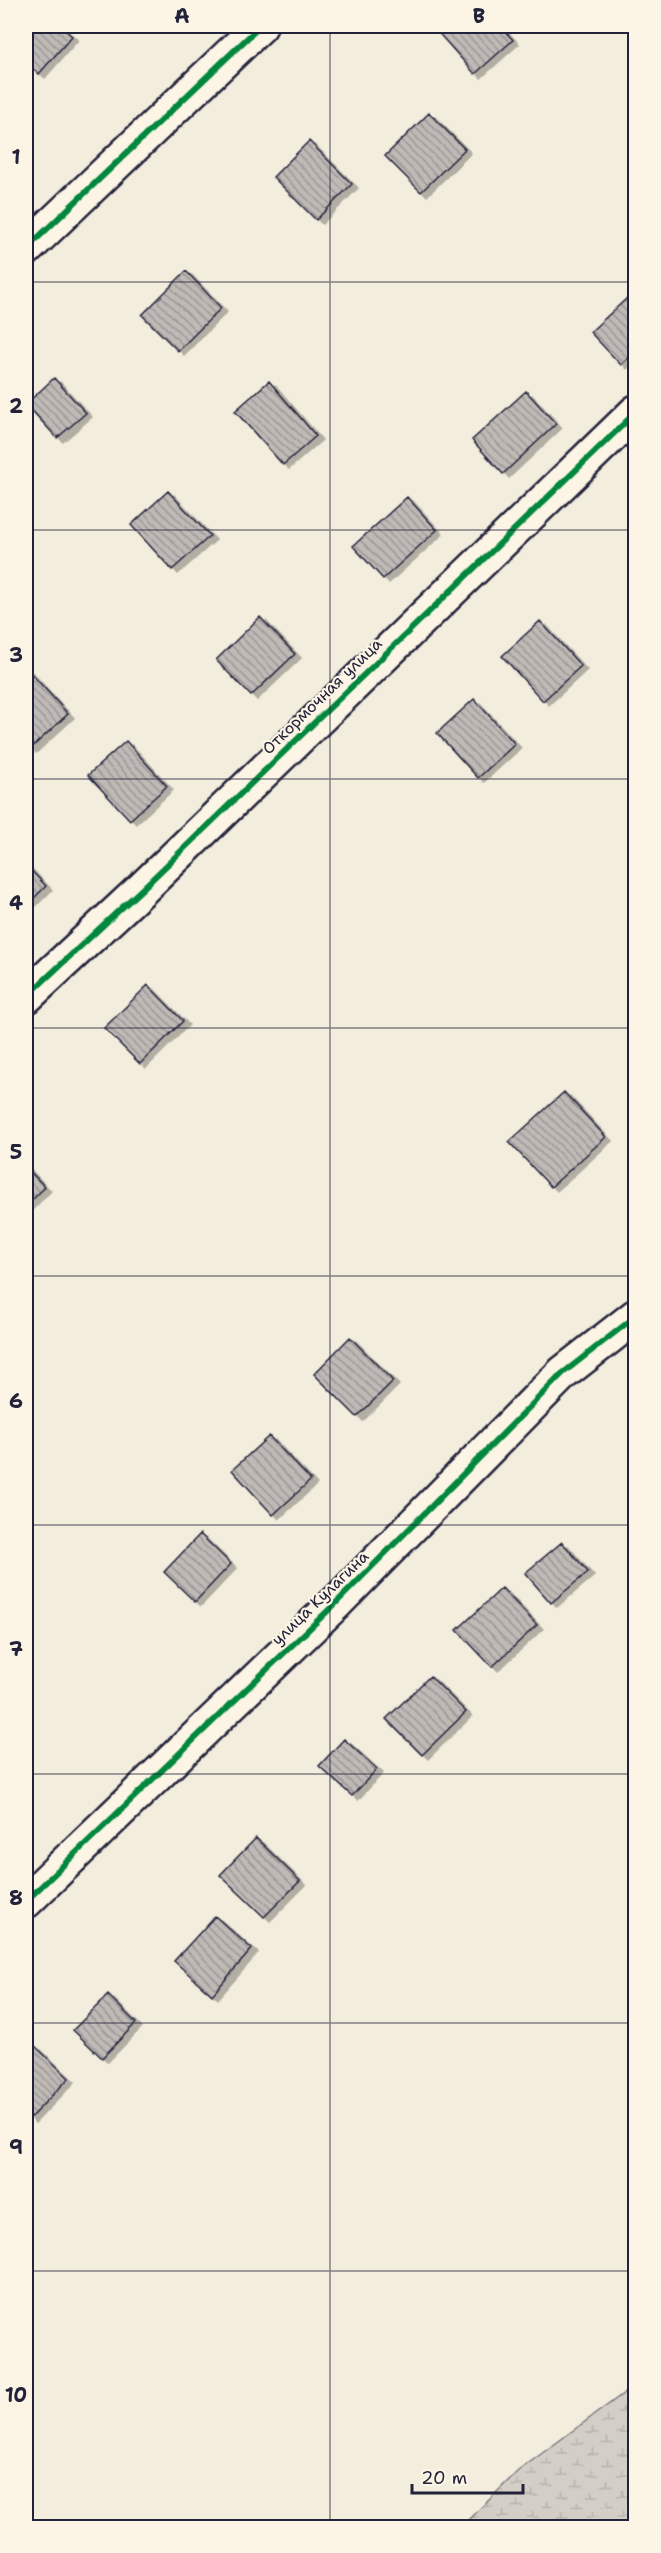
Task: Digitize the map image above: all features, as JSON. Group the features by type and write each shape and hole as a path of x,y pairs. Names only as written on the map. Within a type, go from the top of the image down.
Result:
{"street":[{"path":"26,249 260,26"},
{"name":"Откормочная улица","path":"26,997 143,888 636,412"},
{"name":"улица Кулагина","path":"26,1900 338,1601 562,1373 636,1317"}],"green space":[{"path":"635,2385 635,2527 462,2527 518,2471"}],"building":[{"path":"26,26 60,26 72,36 39,74 26,63"},
{"path":"437,26 500,26 513,40 475,74 434,28"},
{"path":"429,113 465,149 421,192 385,156"},
{"path":"309,141 352,184 316,220 273,177"},
{"path":"186,271 221,308 178,351 142,315"},
{"path":"636,290 636,351 621,365 590,332"},
{"path":"54,378 86,413 57,438 26,404"},
{"path":"269,381 316,436 283,465 235,411"},
{"path":"526,391 556,424 503,474 472,440"},
{"path":"168,491 210,536 172,570 131,525"},
{"path":"407,497 437,530 383,579 353,546"},
{"path":"260,617 295,654 251,696 216,660"},
{"path":"540,621 581,666 543,701 502,656"},
{"path":"27,669 68,714 30,749 26,743"},
{"path":"474,699 515,744 478,778 437,733"},
{"path":"126,741 167,786 130,820 88,775"},
{"path":"26,865 46,886 26,906"},
{"path":"148,985 183,1021 140,1064 104,1028"},
{"path":"564,1092 606,1137 551,1187 509,1142"},
{"path":"26,1167 45,1187 26,1206"},
{"path":"350,1337 393,1381 357,1417 314,1374"},
{"path":"269,1436 311,1480 273,1515 232,1470"},
{"path":"200,1534 231,1564 195,1602 164,1572"},
{"path":"562,1542 588,1572 551,1603 525,1573"},
{"path":"502,1588 537,1625 492,1667 457,1630"},
{"path":"430,1676 466,1712 422,1755 386,1719"},
{"path":"344,1739 377,1769 352,1796 319,1766"},
{"path":"256,1838 300,1881 264,1917 220,1875"},
{"path":"215,1916 252,1949 212,1995 174,1961"},
{"path":"108,1995 136,2023 102,2058 73,2030"},
{"path":"35,2046 69,2078 29,2119 26,2115 26,2056"}],"cycle path":[{"path":"26,249 260,26"},
{"path":"26,997 143,888 636,412"},
{"path":"26,1901 338,1601 563,1373 636,1316"}]}
